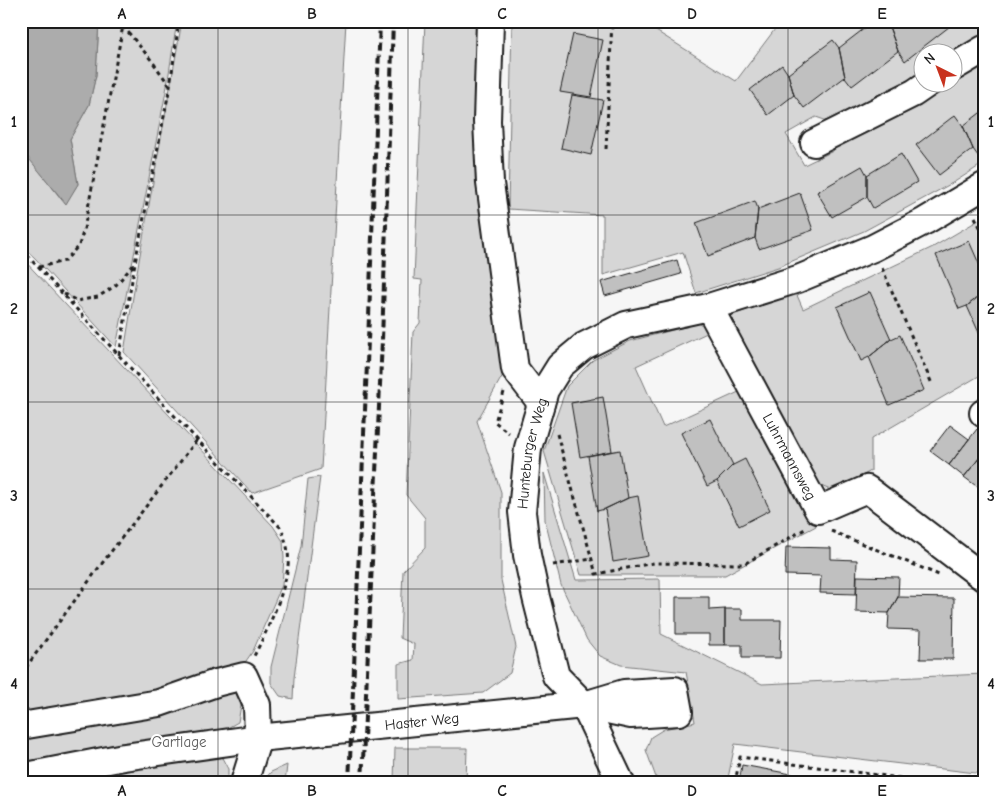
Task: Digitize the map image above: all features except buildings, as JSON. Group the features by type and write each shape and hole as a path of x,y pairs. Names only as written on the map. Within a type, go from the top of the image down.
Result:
{"street":[{"name":"Hunteburger Weg","path":"490,21 487,121 490,183 516,369 541,403 528,448 522,512 527,555 556,676 584,705 621,783"},
{"path":"962,62 984,48"},
{"path":"814,143 915,92"},
{"path":"541,403 545,390 560,366 584,346 626,325 709,307 798,279 873,248 925,221 984,186"},
{"name":"Luhrmannsweg","path":"709,307 816,517 867,489 984,578"},
{"path":"21,726 159,703 216,683 244,676 257,705 258,738 244,783"},
{"name":"Haster Weg","path":"21,777 124,757 258,738 584,705"}],"path":[{"path":"38,267 65,262 79,245 84,229 123,26 122,21"},
{"path":"118,356 170,86 179,21"},
{"path":"606,149 612,21"},
{"path":"123,26 170,86"},
{"path":"873,248 932,384"},
{"path":"21,250 196,440 282,530 288,553 286,578 267,630 244,676"},
{"path":"62,293 77,301 98,297 116,286 135,263"},
{"path":"516,369 502,395 495,422 528,448"},
{"path":"555,427 596,574 654,563 744,564 816,517 939,576"},
{"path":"21,674 196,440"},
{"path":"568,563 592,559"},
{"path":"735,783 740,757 939,783"}],"green space":[{"path":"99,21 177,21 167,86 116,347 21,245 21,149 65,204 78,184 70,139 89,105 96,75"},
{"path":"182,21 346,21 321,469 252,493 124,352"},
{"path":"425,21 477,21 504,373 477,421 501,492 501,580 516,647 510,673 483,693 398,699 398,664 413,660 414,644 400,638 403,571 425,548 425,518 406,495 413,332 420,323 422,280 414,279"},
{"path":"512,21 640,21 736,81 781,21 977,21 984,31 984,40 962,48 962,42 912,42 912,84 836,124 816,117 786,134 804,165 833,151 843,136 925,92 962,92 962,70 984,56 984,163 956,181 864,231 778,267 696,293 683,252 603,275 603,215 508,209"},
{"path":"984,217 984,373 871,439 871,471 833,491 816,484 727,317 796,293 803,309 933,247"},
{"path":"21,257 273,526 283,541 282,585 253,651 239,671 141,699 21,718"},
{"path":"704,322 709,332 636,366 663,427 741,391 816,526 725,575 581,575 544,451 567,386 593,360 630,341"},
{"path":"544,473 576,580 660,579 661,634 762,684 984,674 984,774 735,744 727,783 658,783 646,750 651,737 664,729 695,722 686,672 621,665 600,656 587,640 561,585 545,520"},
{"path":"320,477 294,678 293,699 280,696 271,683 271,667 301,546 308,479"},
{"name":"Gartlage","path":"229,683 242,700 238,722 222,731 220,754 228,769 228,783 21,783 21,731"},
{"path":"395,748 467,748 466,783 395,783"},
{"path":"287,765 285,783 261,783 271,772"}],"shaded area":[{"path":"21,21 99,21 96,75 89,105 70,139 78,184 66,204 21,149"}],"railway":[{"path":"349,783 380,21"},
{"path":"362,783 382,340 393,21"}]}
